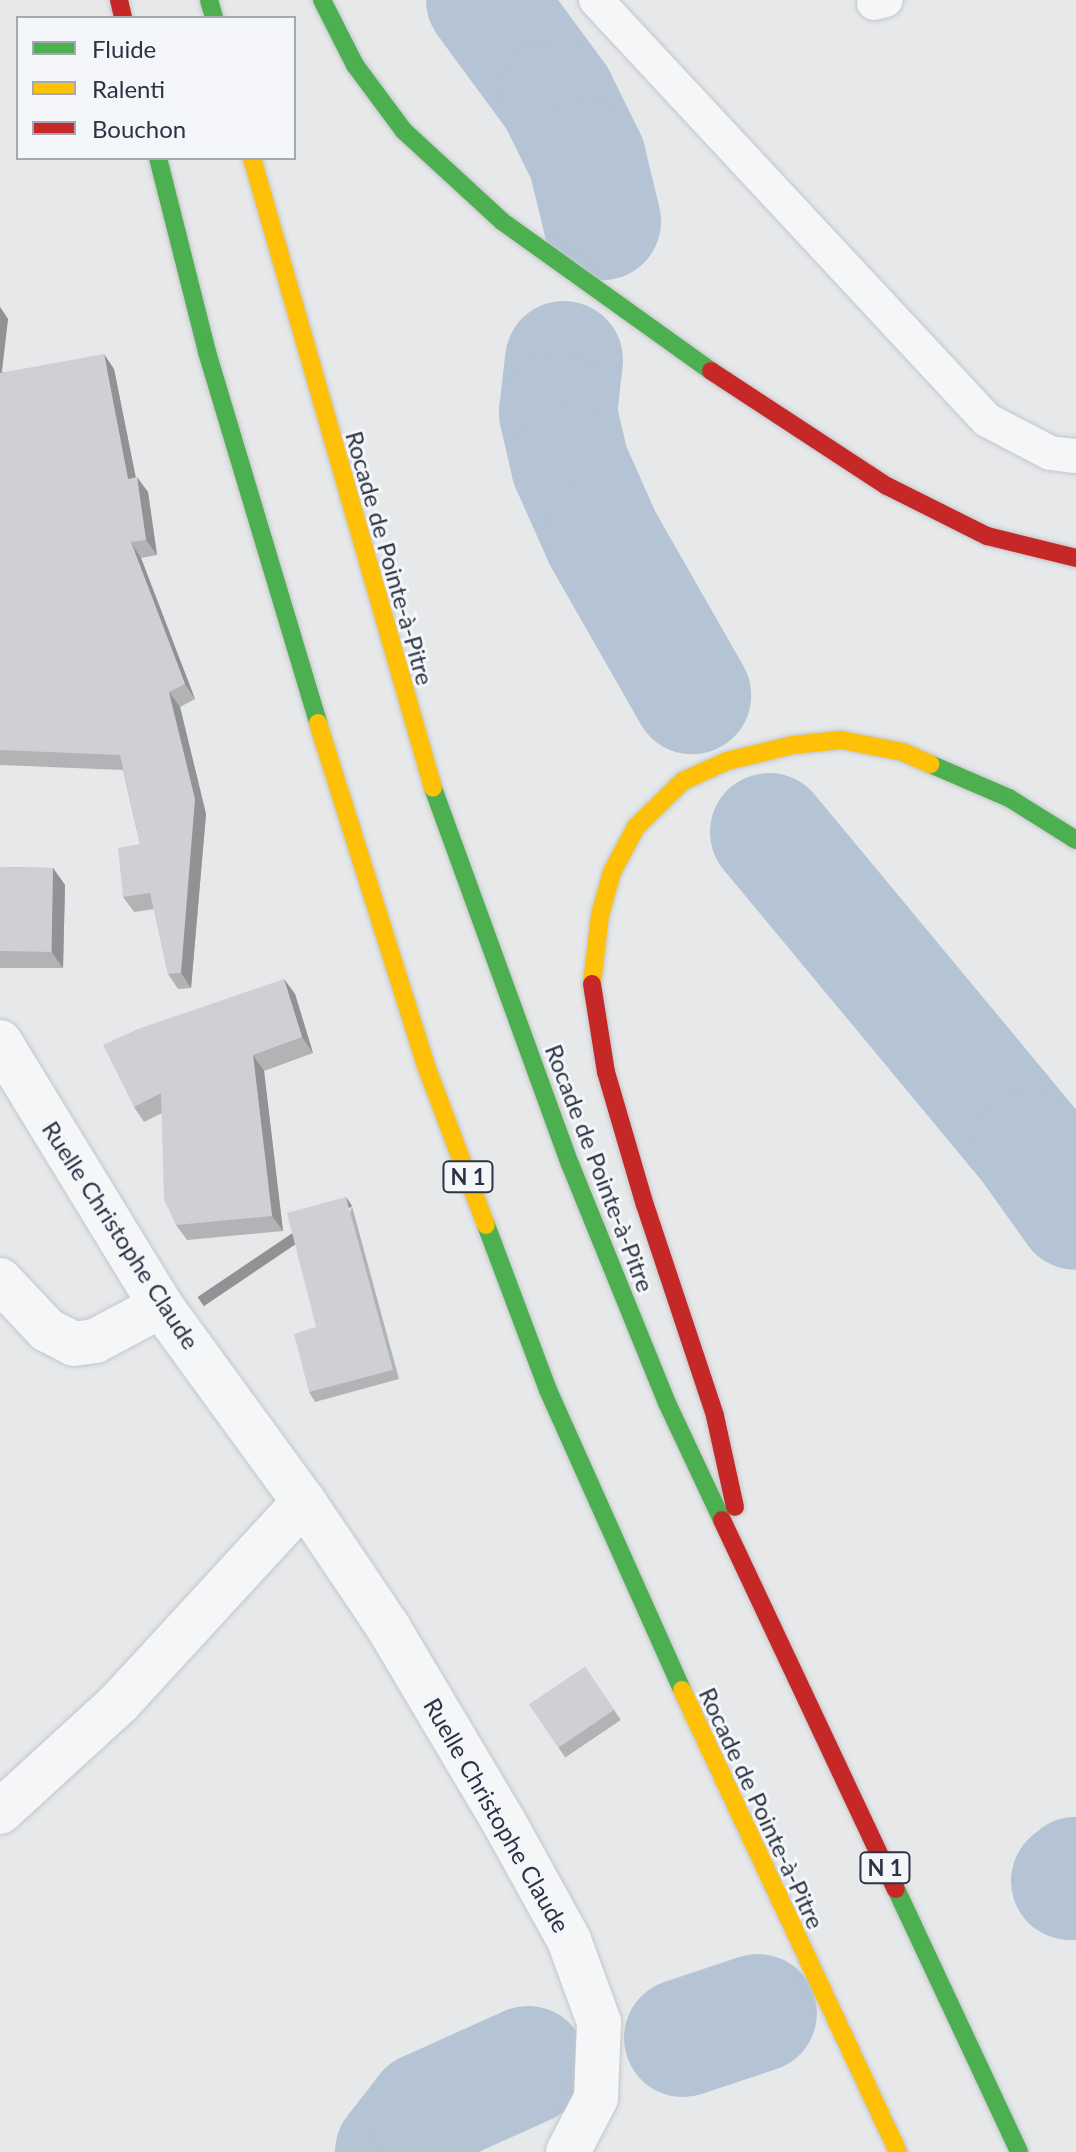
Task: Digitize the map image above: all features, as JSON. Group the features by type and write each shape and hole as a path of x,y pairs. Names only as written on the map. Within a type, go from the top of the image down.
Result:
{"highway":[{"path":"322,0 355,65 404,131 503,222 708,369 887,486 987,536 1076,558"},
{"name":"Rocade de Pointe-à-Pitre","path":"159,160 207,352 335,781 425,1063 548,1390 712,1758 898,2152"},
{"name":"Rocade de Pointe-à-Pitre","path":"253,160 422,758 570,1164 667,1403 1019,2152"},
{"path":"751,1584 715,1416 645,1205 606,1072 591,990 600,915 612,872 636,827 683,781 727,761 793,745 841,740 903,752 1009,798 1076,840"}],"street":[{"name":"Ruelle Christophe Claude","path":"0,1042 161,1306 304,1502 388,1627 505,1824 569,1940 599,2022 596,2098 568,2152"},
{"path":"0,1280 47,1330 74,1344 95,1341 161,1306"},
{"path":"0,1812 119,1703 304,1502"}],"lane":[{"path":"596,0 987,420 1050,453 1076,456"}],"building":[{"path":"104,354 128,479 137,477 146,540 131,542 185,684 169,692 195,799 181,973 168,974 150,893 123,897 118,848 140,844 120,755 0,750 0,373"},
{"path":"0,867 53,868 52,952 0,951"},
{"path":"284,979 302,1037 253,1055 272,1216 176,1225 164,1200 161,1093 134,1107 103,1045 138,1029"},
{"path":"346,1197 393,1370 309,1392 294,1334 316,1327 287,1213"},
{"path":"585,1667 614,1710 559,1748 529,1704"}],"waterway":[{"path":"485,0 557,98 587,159 602,221"},
{"path":"564,360 558,413 570,465 603,539 692,695"},
{"path":"769,832 1031,1148 1076,1211"},
{"path":"1070,1881 1076,1876"},
{"path":"683,2038 758,2013"},
{"path":"394,2152 426,2111 528,2065"}],"traffic: fast":[{"path":"209,0 213,16"},
{"path":"322,0 355,65 404,131 503,222 711,371"},
{"path":"159,160 207,352 318,723"},
{"path":"930,764 1009,798 1076,840"},
{"path":"433,788 570,1164 667,1403 722,1520"},
{"path":"486,1225 548,1390 682,1690"},
{"path":"896,1889 1019,2152"}],"traffic: slow":[{"path":"253,160 433,788"},
{"path":"318,723 425,1063 486,1225"},
{"path":"592,984 600,915 612,872 636,827 683,781 727,761 793,745 841,740 903,752 930,764"},
{"path":"682,1690 898,2152"}],"traffic: jam":[{"path":"119,0 123,16"},
{"path":"711,371 887,486 987,536 1076,558"},
{"path":"592,984 606,1072 645,1205 715,1416 735,1507"},
{"path":"722,1520 896,1889"}]}
